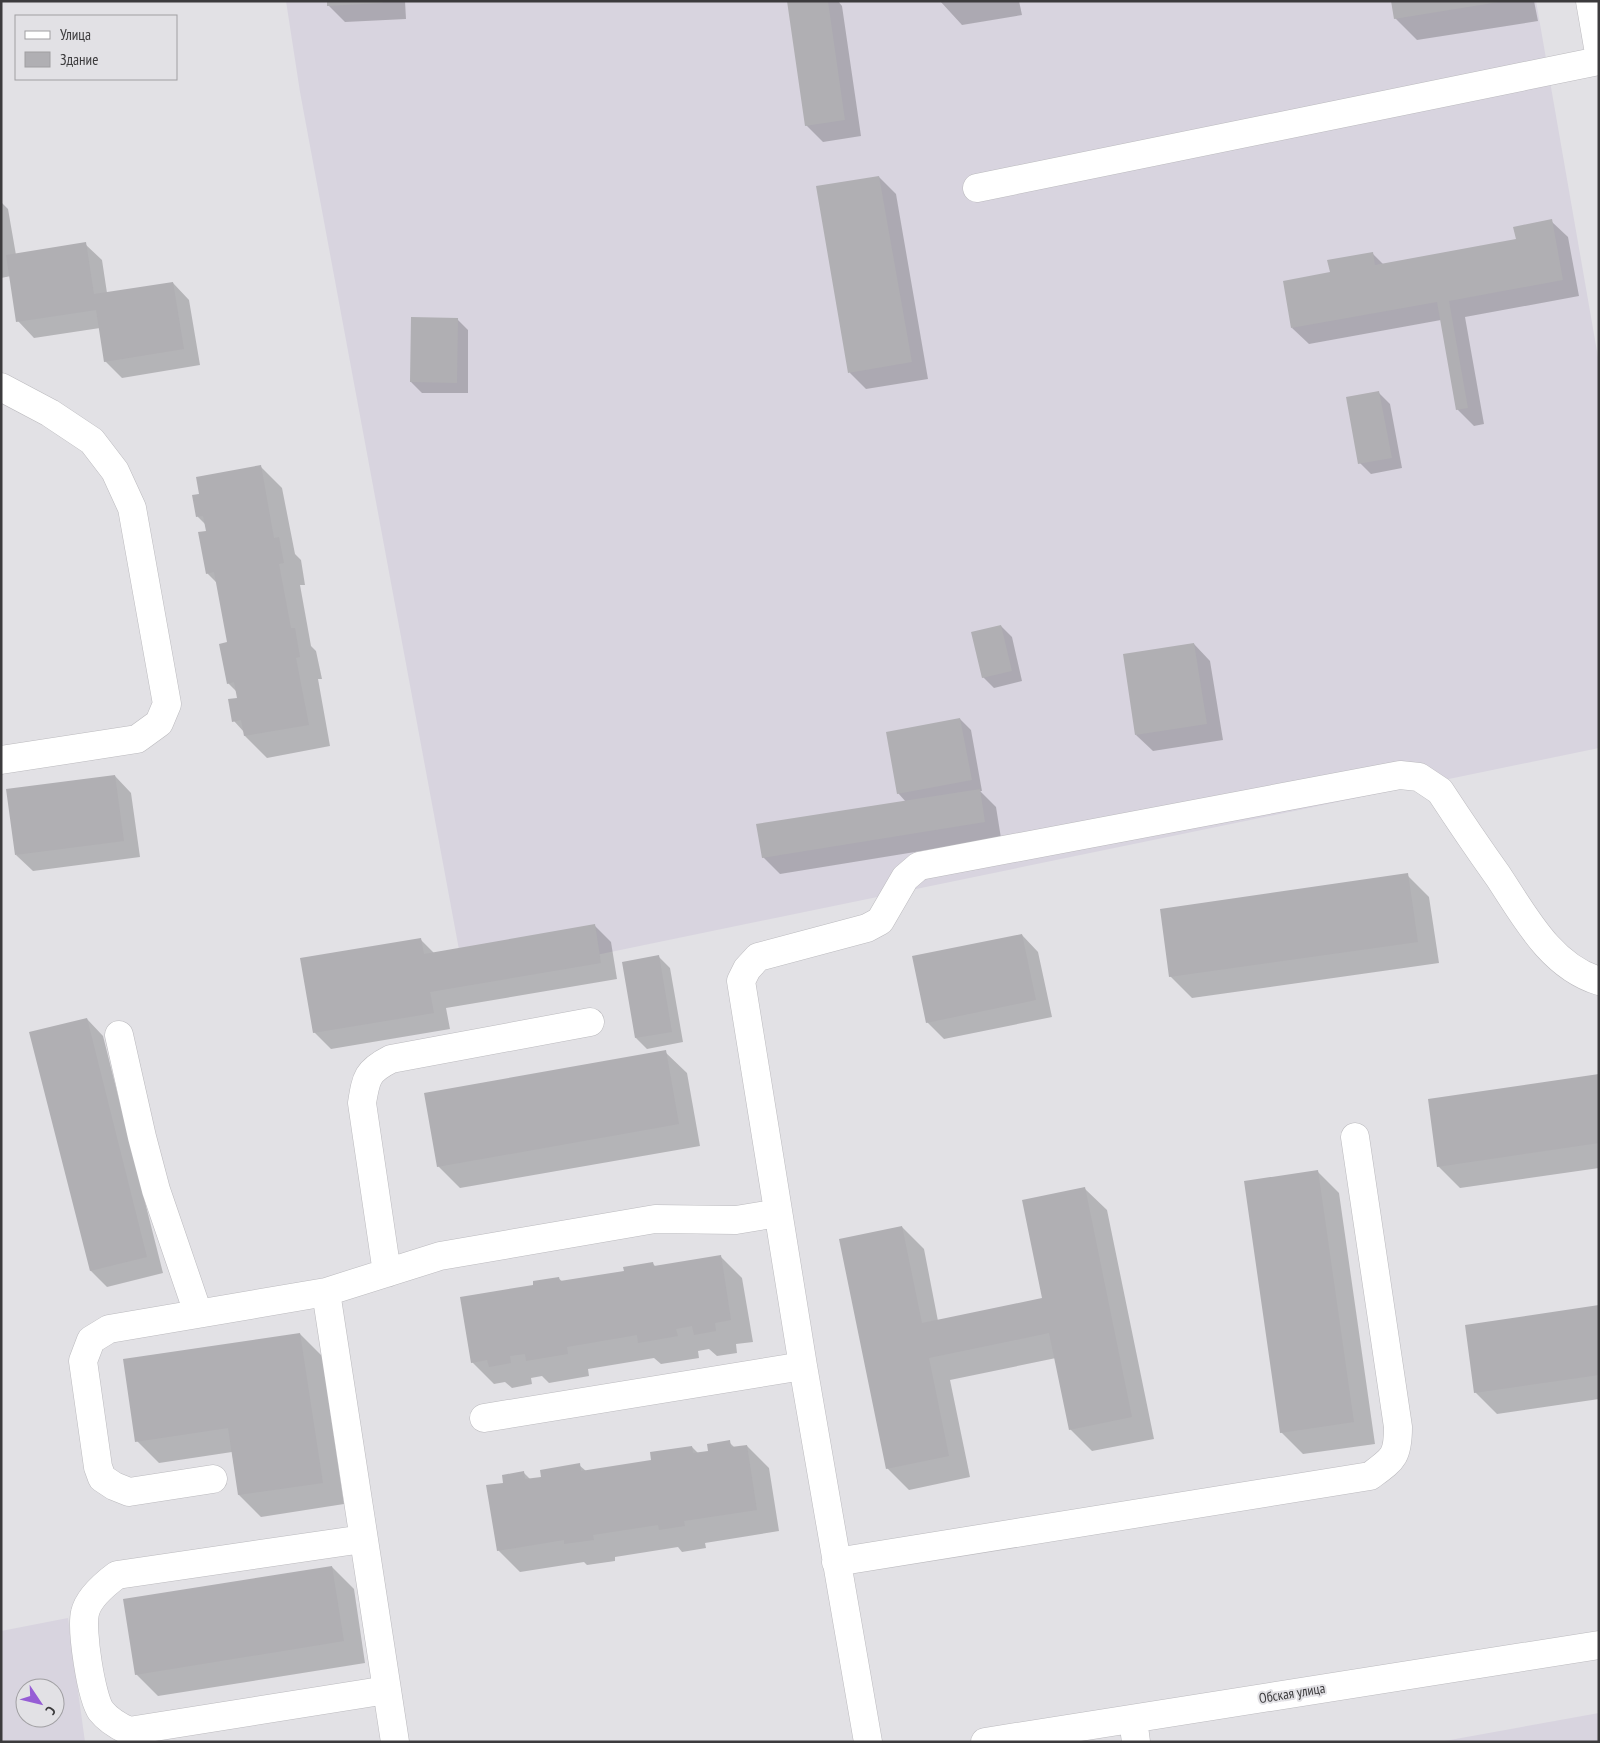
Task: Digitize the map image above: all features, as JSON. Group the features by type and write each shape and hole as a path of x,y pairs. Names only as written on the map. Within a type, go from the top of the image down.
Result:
{"street":[{"path":"1590,1 1599,53"},
{"path":"977,188 1599,61"},
{"path":"1,386 50,413 92,441 115,471 132,508 167,704 159,723 137,739 1,760"},
{"path":"868,1742 802,1366 741,981 758,957 867,928 880,921 906,878 919,866 1400,775 1419,777 1440,791 1539,937 1564,962 1590,978 1599,981"},
{"path":"387,1272 362,1103 365,1083 374,1067 390,1059 590,1022"},
{"path":"119,1034 156,1190 198,1314"},
{"path":"836,1562 1370,1476 1390,1462 1398,1445 1398,1427 1355,1137"},
{"path":"213,1479 129,1492 114,1486 102,1478 98,1467 83,1361 91,1340 109,1329 326,1292 440,1256 655,1219 736,1220 778,1213"},
{"path":"326,1292 395,1742"},
{"path":"484,1418 802,1366"},
{"path":"363,1539 117,1575 101,1586 85,1610 83,1625 92,1686 101,1711 114,1725 129,1730 387,1690"},
{"name":"Обская улица","path":"985,1742 1135,1730 1599,1645"}],"shaded area":[{"path":"286,1 1536,1 1599,363 1599,748 465,982 300,92"},
{"path":"68,1618 85,1742 1,1742 1,1631"},
{"path":"1599,1713 1599,1742 1439,1742"}],"building":[{"path":"327,1 382,1 383,3 327,6"},
{"path":"787,1 828,1 845,120 805,126"},
{"path":"1391,1 1499,1 1499,2 1394,19"},
{"path":"879,176 912,362 848,373 816,186"},
{"path":"1552,219 1563,280 1449,301 1468,408 1456,410 1437,302 1291,328 1283,281 1330,272 1327,260 1373,252 1375,265 1516,239 1513,227"},
{"path":"86,242 94,294 173,282 184,349 104,362 96,310 16,322 6,255"},
{"path":"411,317 458,318 457,383 410,382"},
{"path":"1379,391 1392,458 1358,464 1346,397"},
{"path":"261,465 274,538 279,537 284,563 279,564 291,628 295,628 300,657 296,658 309,725 244,736 241,720 232,722 228,699 237,698 234,682 227,684 219,644 227,642 214,572 206,574 198,532 206,531 203,516 196,517 192,495 199,494 196,477"},
{"path":"1001,625 1012,671 982,678 971,632"},
{"path":"1194,643 1207,724 1135,735 1123,654"},
{"path":"960,718 972,780 897,794 886,732"},
{"path":"115,775 124,841 15,855 6,789"},
{"path":"980,789 985,822 762,858 756,824"},
{"path":"1408,873 1418,942 1169,977 1160,909"},
{"path":"595,924 601,963 430,992 434,1013 313,1033 300,958 421,938 424,954"},
{"path":"1022,934 1036,1000 926,1023 912,956"},
{"path":"659,955 672,1032 635,1038 622,962"},
{"path":"87,1018 147,1257 90,1271 29,1032"},
{"path":"666,1050 679,1124 437,1167 424,1093"},
{"path":"1599,1074 1599,1143 1437,1167 1428,1099"},
{"path":"1318,1170 1354,1422 1280,1433 1244,1181"},
{"path":"1085,1187 1132,1417 1069,1430 1049,1333 929,1358 949,1456 886,1469 839,1239 902,1226 922,1323 1042,1298 1022,1200"},
{"path":"721,1255 731,1320 715,1323 716,1331 694,1335 692,1326 676,1329 678,1336 638,1343 637,1335 567,1347 568,1354 526,1361 525,1354 510,1356 511,1363 489,1367 487,1360 471,1363 460,1297 533,1285 533,1281 559,1277 560,1281 624,1271 623,1267 653,1262 654,1266"},
{"path":"1599,1305 1599,1375 1474,1393 1465,1325"},
{"path":"300,1333 323,1483 238,1495 228,1428 135,1442 123,1359"},
{"path":"730,1440 731,1447 747,1445 757,1510 684,1521 685,1526 659,1530 658,1525 593,1535 594,1540 564,1544 564,1540 497,1551 486,1485 503,1483 502,1475 524,1471 525,1479 541,1477 540,1470 580,1463 581,1471 651,1460 650,1452 692,1446 693,1453 708,1451 707,1444"},
{"path":"332,1566 344,1641 135,1675 123,1599"}]}
